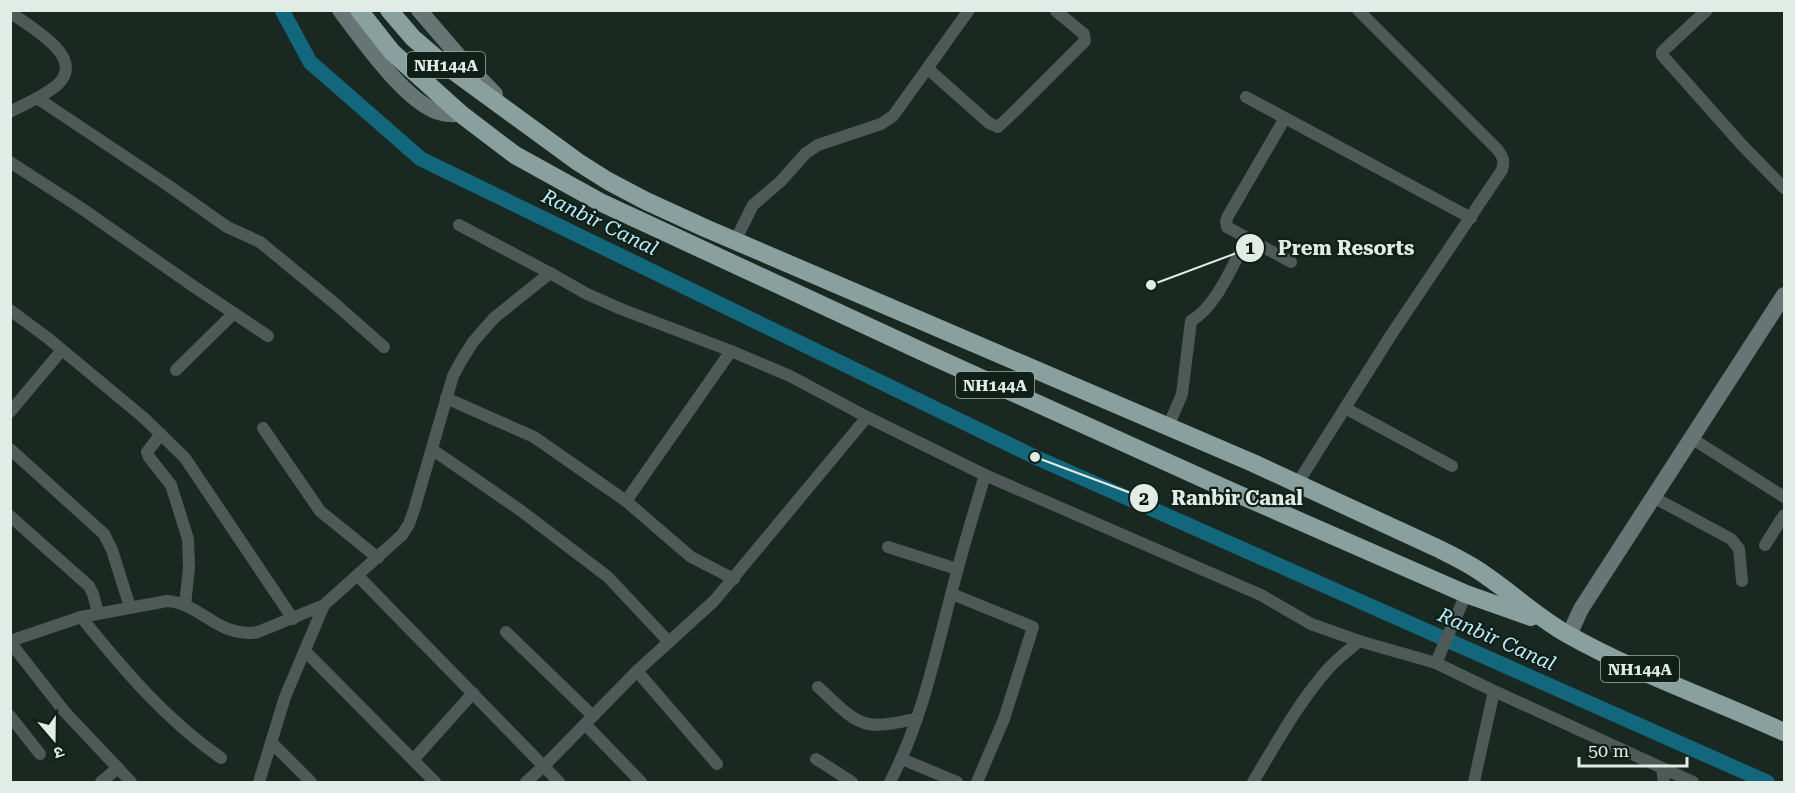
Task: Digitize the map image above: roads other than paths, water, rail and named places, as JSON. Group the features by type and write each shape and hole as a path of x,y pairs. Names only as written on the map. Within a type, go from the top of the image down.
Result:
{"highway":[{"name":"NH144A","path":"359,10 392,52 461,114 514,155 600,202 921,351 1466,594 1546,622 1658,678 1785,732"},
{"name":"NH144A","path":"388,10 413,38 441,62 482,94 510,111"},
{"path":"510,111 578,162 646,201 1298,484 1466,563 1486,575 1546,622"}],"street":[{"path":"340,10 385,69 423,105 441,113 461,114"},
{"path":"419,10 462,62 510,111"},
{"path":"735,241 753,206 781,181 806,153 818,145 889,120 969,10"},
{"path":"1298,484 1391,335 1502,170 1504,162 1497,149 1358,10"},
{"path":"1707,10 1662,52 1662,55 1742,145 1785,188"},
{"path":"928,69 989,123 998,127 1084,41 1084,34 1056,11"},
{"path":"10,12 52,43 61,52 67,67 65,76 56,86 10,112"},
{"path":"1246,97 1471,218"},
{"path":"37,98 227,227 260,242 384,347"},
{"path":"1285,118 1226,221 1227,227 1291,262"},
{"path":"10,162 268,336"},
{"path":"459,225 587,294 790,376 867,417 986,475 1261,595 1311,624 1359,641 1436,663 1693,783"},
{"path":"1168,427 1182,394 1191,321 1200,316 1212,301 1247,238"},
{"path":"131,783 64,711 10,642 81,616 167,601 185,605 230,631 247,634 293,619 324,605 402,535 409,524 433,450 453,376 473,342 506,307 550,273"},
{"path":"1569,635 1581,609 1785,295"},
{"path":"10,310 62,350 161,434 185,458 293,619"},
{"path":"176,370 234,313"},
{"path":"10,412 62,350"},
{"path":"626,501 731,351"},
{"path":"446,398 534,437 626,501 691,557 734,579"},
{"path":"1345,408 1452,466"},
{"path":"526,783 637,671 714,601 867,417"},
{"path":"263,428 320,511 378,558"},
{"path":"161,434 147,452 171,485 188,539 189,567 185,605"},
{"path":"1692,438 1785,497"},
{"path":"10,449 104,534 112,550 130,607"},
{"path":"433,450 520,510 608,577 669,642"},
{"path":"890,783 917,719 933,667 957,569 986,475"},
{"path":"1653,497 1731,539 1739,549 1742,581"},
{"path":"1765,545 1785,514"},
{"path":"10,516 89,586 98,613"},
{"path":"888,547 957,569"},
{"path":"357,576 559,783"},
{"path":"952,594 1033,627 1004,719 977,783"},
{"path":"1436,663 1466,594"},
{"path":"259,783 285,697 324,605"},
{"path":"81,616 133,680 166,714 221,758"},
{"path":"506,632 589,720 641,783"},
{"path":"1253,783 1293,716 1314,687 1330,667 1359,641"},
{"path":"305,651 435,783"},
{"path":"637,671 717,764"},
{"path":"818,687 852,716 864,723 876,725 917,719"},
{"path":"1473,781 1494,691"},
{"path":"413,760 473,693"},
{"path":"10,716 39,754"},
{"path":"271,742 311,783"},
{"path":"816,759 852,783"},
{"path":"902,759 957,783"},
{"path":"101,783 118,768"},
{"path":"1662,768 1664,783"}],"waterway":[{"name":"Ranbir Canal","path":"282,10 310,62 421,159 1035,457 1767,782"}],"place":[{"name":"Prem Resorts","path":"1151,285"},
{"name":"Ranbir Canal","path":"1035,457"}]}
